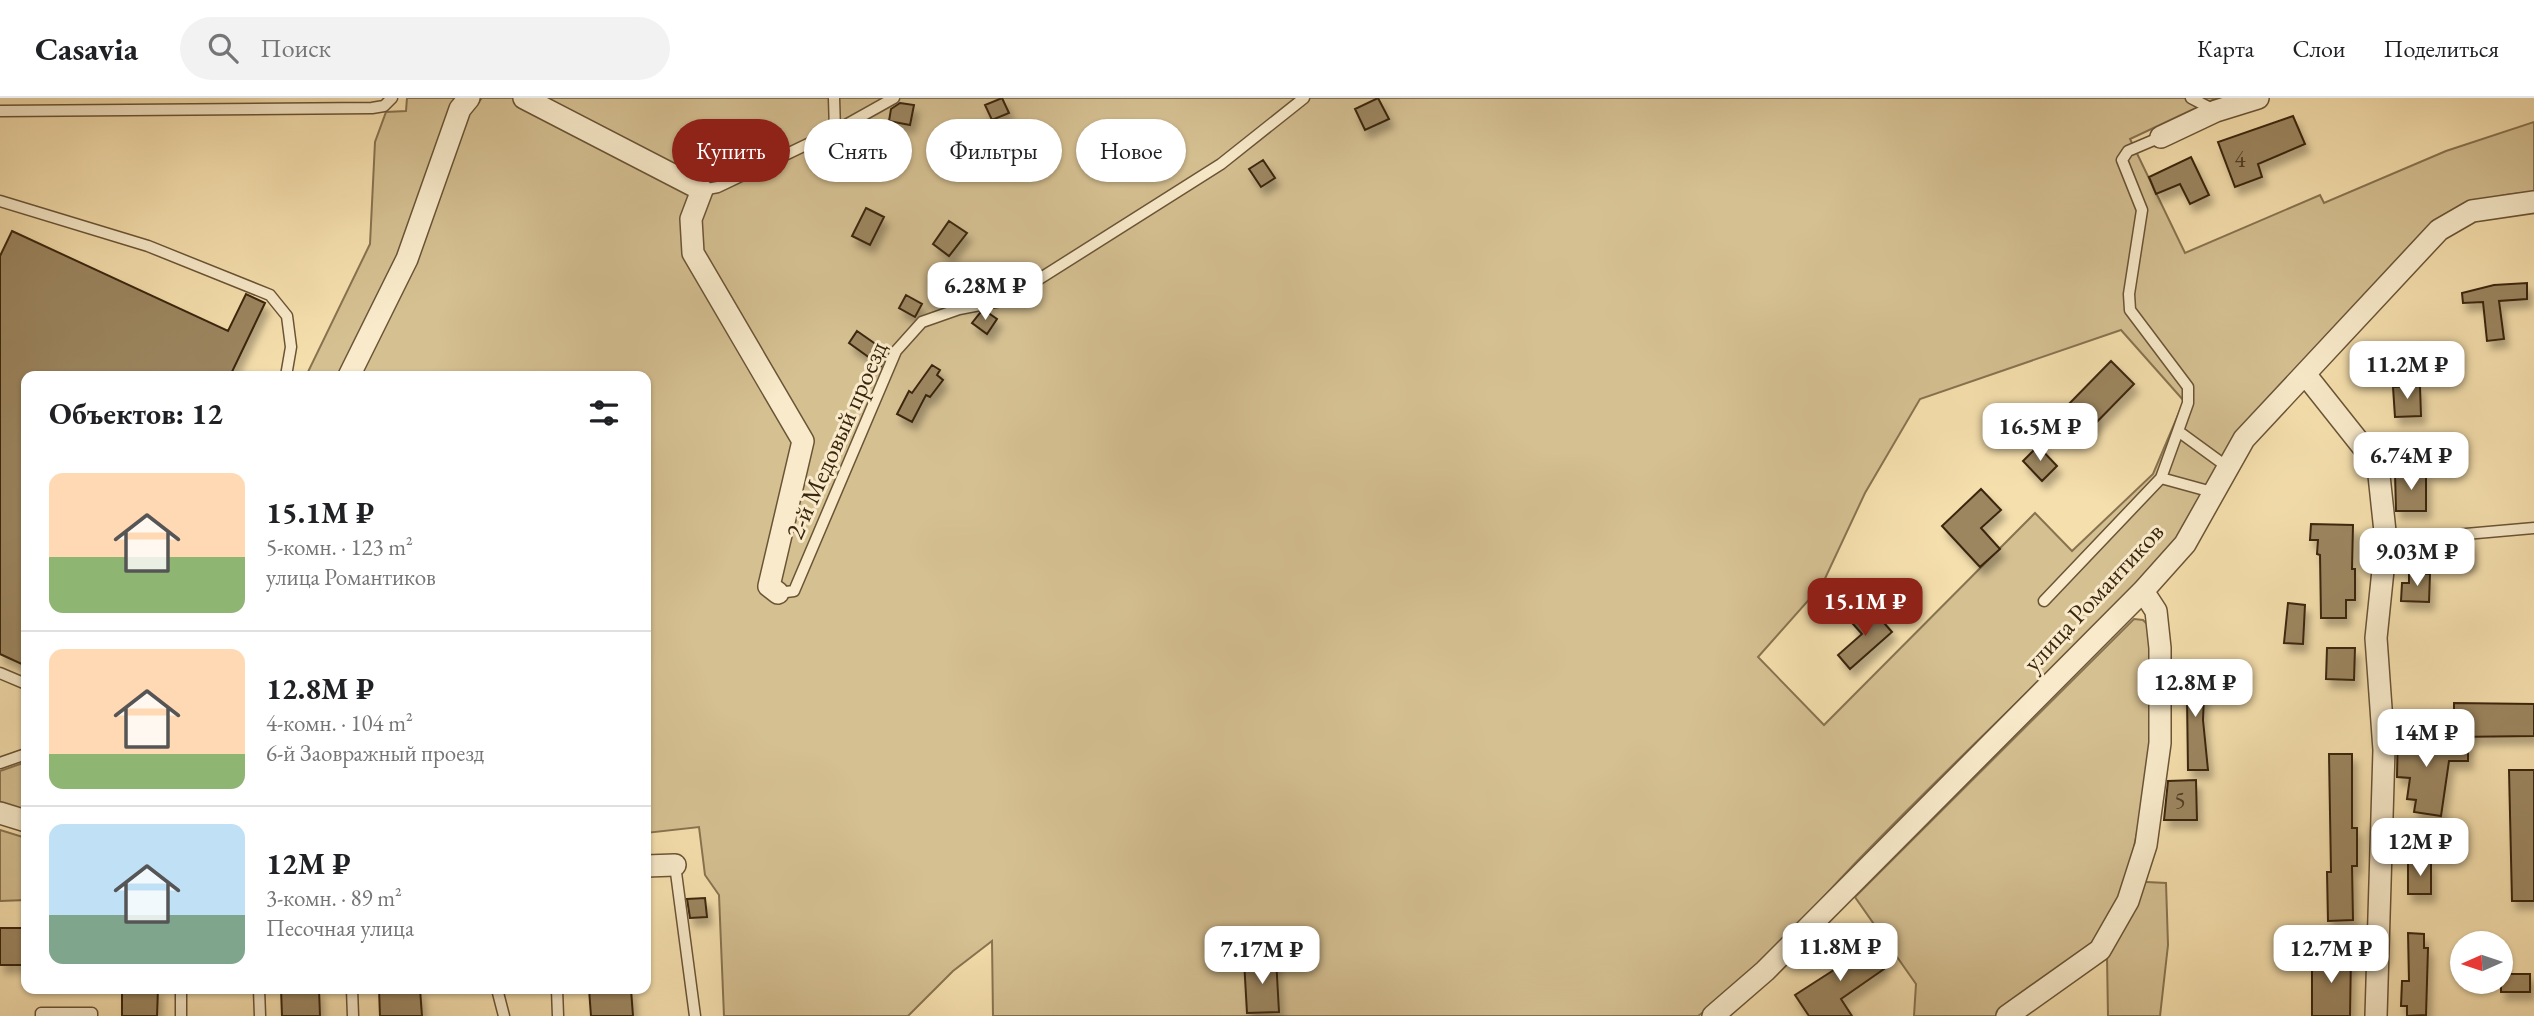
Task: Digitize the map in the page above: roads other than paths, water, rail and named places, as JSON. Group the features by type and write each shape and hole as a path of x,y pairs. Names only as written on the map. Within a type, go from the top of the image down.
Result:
{"street":[{"path":"351,371 407,259 460,109 469,98"},
{"path":"524,98 702,190 691,219 693,253 803,441 769,586 778,593"},
{"path":"2161,137 2216,111 2252,99"},
{"name":"улица Романтиков","path":"1713,1016 1765,971 2143,591 2185,544 2226,466 2244,439 2439,230 2472,211 2534,202"},
{"path":"2305,374 2378,466 2386,541 2376,638 2384,750 2376,1016"},
{"path":"2007,1016 2100,950 2128,901 2146,845 2160,743 2160,648 2156,611 2143,591"},
{"path":"0,813 21,819"},
{"path":"651,866 675,865"}],"lane":[{"path":"0,111 372,108 384,106 392,98"},
{"path":"834,98 835,119"},
{"path":"856,119 894,98"},
{"name":"2-й Медовый проезд","path":"778,593 794,591 896,351 922,322 959,309 1006,300 1221,164 1304,98"},
{"path":"2191,98 2216,111"},
{"path":"2044,601 2161,478 2188,403 2188,387 2130,310 2129,294 2142,210 2122,160 2128,151 2161,137"},
{"path":"702,190 718,187 804,146"},
{"path":"0,201 148,246 270,295 287,316 291,347 287,371"},
{"path":"2178,431 2226,466"},
{"path":"2161,478 2212,492"},
{"path":"2386,541 2534,528"},
{"path":"0,673 21,682"},
{"path":"0,763 21,756"},
{"path":"675,865 695,1016"},
{"path":"181,994 181,1016"},
{"path":"259,994 260,1016"},
{"path":"352,994 353,1016"},
{"path":"498,994 504,1016"},
{"path":"556,994 558,1016"},
{"path":"41,1016 41,1013 92,1013 92,1016"}]}
